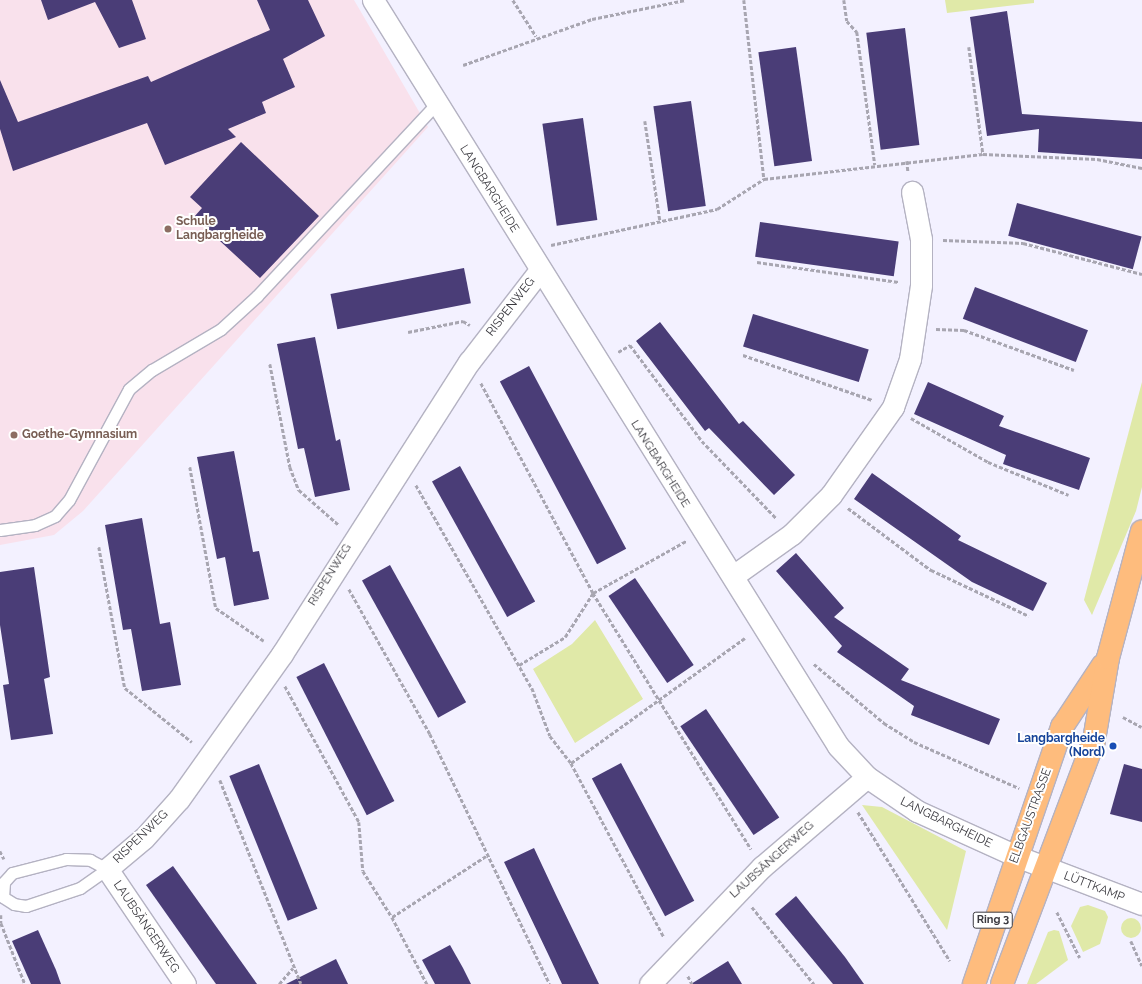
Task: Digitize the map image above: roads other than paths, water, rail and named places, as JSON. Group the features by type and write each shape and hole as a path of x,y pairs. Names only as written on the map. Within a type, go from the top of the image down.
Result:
{"main road":[{"name":"ELBGAUSTRASSE","path":"1002,984 1094,740 1108,658 1142,531"},
{"name":"ELBGAUSTRASSE","path":"974,984 1016,856 1062,727 1108,658"}],"street":[{"name":"LANGBARGHEIDE","path":"373,0 702,532 733,576 838,746 868,777 917,811 1016,856 1047,868"},
{"path":"733,576 792,534 831,495 893,407 910,359 916,328 921,285 921,239 912,192"},
{"name":"RISPENWEG","path":"107,869 149,832 210,755 278,659 354,536 405,466 469,362 540,270"},
{"name":"LAUBSÄNGERWEG","path":"650,984 677,958 737,890 762,866 868,777"},
{"name":"LÜTTKAMP","path":"1047,868 1142,904"},
{"name":"LAUBSÄNGERWEG","path":"107,869 185,984"}],"lane":[{"path":"0,530 35,525 55,516 69,500 129,389 152,370 221,329 257,296 437,103"},
{"name":"RISPENWEG","path":"66,859 90,860 107,869 80,888 26,906 14,904 2,897 4,882 12,873 27,869 66,859"}],"place":[{"name":"Schule Langbargheide","path":"168,229"},
{"name":"Goethe-Gymnasium","path":"14,435"},
{"name":"Langbargheide (Nord)","path":"1113,746"}]}
